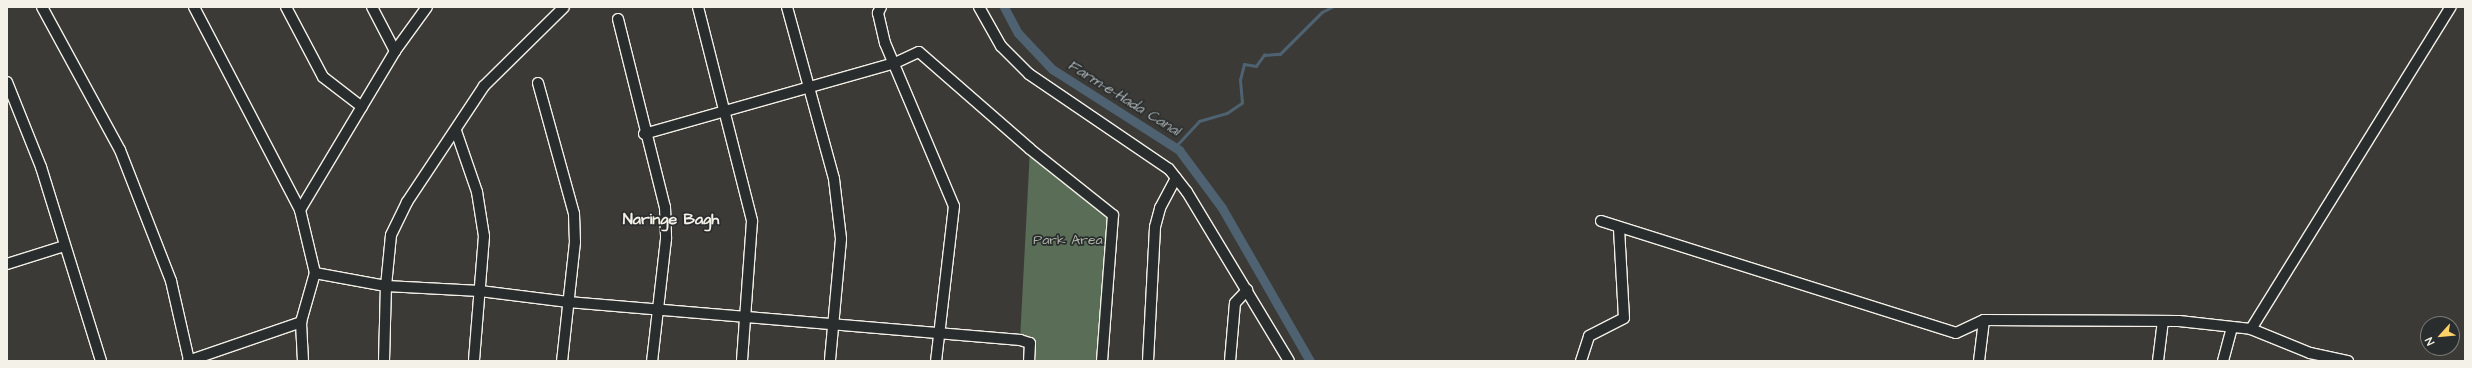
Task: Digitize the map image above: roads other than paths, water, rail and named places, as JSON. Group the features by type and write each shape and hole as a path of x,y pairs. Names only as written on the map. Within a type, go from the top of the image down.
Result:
{"street":[{"path":"42,7 120,150 171,281 189,360 301,322"},
{"path":"194,7 300,210 315,273 301,322 303,361"},
{"path":"286,7 323,77 362,106"},
{"path":"372,7 395,51"},
{"path":"300,210 395,51 426,7"},
{"path":"698,7 752,221 742,361"},
{"path":"787,7 834,179 841,239 830,361"},
{"path":"880,7 878,13 885,43 895,63 919,131 954,206 938,333 936,361"},
{"path":"979,7 1001,46 1030,74 1169,169 1247,290 1290,361"},
{"path":"2251,329 2451,7"},
{"path":"384,361 386,286 392,235 407,202 456,131 484,86 561,8"},
{"path":"618,19 644,134 665,207 666,239 652,361"},
{"path":"644,134 724,113 895,63 919,52 1030,149 1113,214 1102,361"},
{"path":"7,82 41,167 64,246 101,361"},
{"path":"538,83 574,214 575,242 562,361"},
{"path":"456,131 477,192 483,230 474,361"},
{"path":"1148,361 1155,227 1160,208 1176,178"},
{"path":"1601,221 1619,228 1956,333 1984,320 2163,322 2251,329 2310,353 2345,360"},
{"path":"1581,361 1589,336 1624,318 1619,228"},
{"path":"7,264 64,246"},
{"path":"315,273 386,286 480,291 568,302 746,315 1030,343 1029,361"},
{"path":"1230,361 1235,303 1247,290"},
{"path":"1979,361 1984,320"},
{"path":"2158,361 2163,322"},
{"path":"2223,361 2232,328"}],"waterway":[{"name":"Farm-e-Hada Canal","path":"1004,7 1018,33 1052,69 1179,150 1222,208 1310,361"},
{"path":"1175,147 1199,121 1227,113 1242,103 1240,80 1244,64 1256,66 1264,55 1280,54 1322,12 1332,7"}],"district":[{"name":"Naringe Bagh","path":"671,219"}],"park label":[{"name":"Park Area","path":"1068,240"}]}
